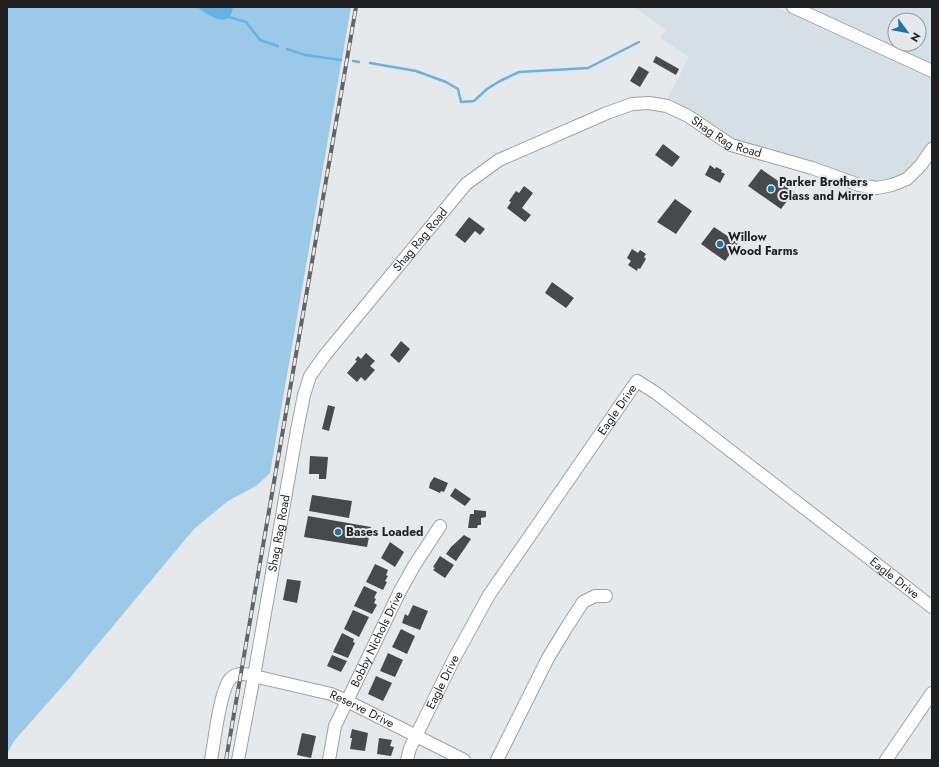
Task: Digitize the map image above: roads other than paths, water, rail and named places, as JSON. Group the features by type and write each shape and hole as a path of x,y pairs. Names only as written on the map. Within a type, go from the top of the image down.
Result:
{"street":[{"path":"793,7 932,71"},
{"name":"Shag Rag Road","path":"238,760 297,430 304,395 310,376 325,355 466,184 483,170 522,148 607,112 632,104 649,103 667,106 688,116 731,145 812,168 859,185 877,188 892,185 907,179 921,165 932,149"},
{"name":"Eagle Drive","path":"416,735 488,595 637,381 663,397 932,607"},
{"name":"Bobby Nichols Drive","path":"329,760 335,726 400,591 440,526"},
{"path":"497,760 548,658 568,624 583,602 595,596 606,596"},
{"path":"211,760 221,701 226,684 231,677 241,673 254,676"},
{"name":"Reserve Drive","path":"254,676 331,694 464,760"},
{"path":"886,760 932,693"},
{"path":"407,760 410,748 416,735"}],"waterway":[{"path":"229,17 246,22 260,40 278,46"},
{"path":"370,63 416,71 446,82 458,89 461,102 474,101 487,89 519,72 588,68 639,42"},
{"path":"287,49 305,55 341,60"},
{"path":"353,61 359,62"}],"railway":[{"path":"226,760 356,7"}],"place":[{"name":"Parker Brothers Glass and Mirror","path":"771,189"},
{"name":"Willow Wood Farms","path":"720,244"},
{"name":"Bases Loaded","path":"338,532"}]}
